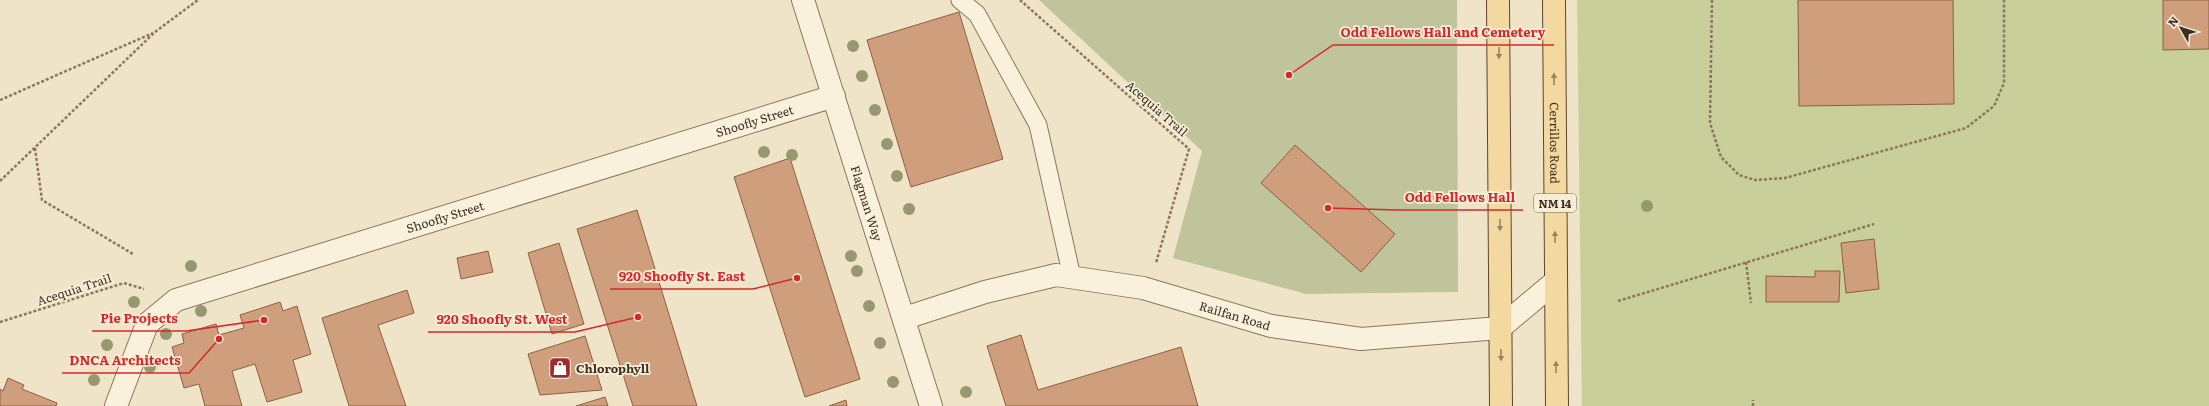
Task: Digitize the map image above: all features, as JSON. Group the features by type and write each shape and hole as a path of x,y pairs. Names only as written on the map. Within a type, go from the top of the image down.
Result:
{"main road":[{"path":"1498,0 1501,406"},
{"name":"Cerrillos Road","path":"1554,0 1556,406"}],"street":[{"name":"Flagman Way","path":"803,0 905,318 931,406"},
{"name":"Shoofly Street","path":"116,406 147,324 176,300 834,96"},
{"name":"Railfan Road","path":"905,318 985,292 1056,274 1143,288 1271,326 1361,339 1500,328"},
{"path":"1500,328 1556,281"}],"lane":[{"path":"960,0 978,14 1038,125 1072,277"}],"path":[{"path":"0,181 155,32 198,0"},
{"name":"Acequia Trail","path":"1020,0 1189,148 1155,265 1143,288"},
{"path":"1712,0 1710,123 1721,158 1739,175 1755,180 1785,178 1966,128 1994,106 2004,83 2004,0"},
{"path":"0,100 155,32"},
{"path":"35,148 42,200 132,254"},
{"path":"1618,301 1874,224"},
{"path":"1746,262 1751,303"},
{"name":"Acequia Trail","path":"0,322 124,283 176,300"},
{"path":"1752,406 1753,400"}],"green space":[{"path":"1039,0 1457,0 1458,292 1306,294 1173,258 1202,151"},
{"path":"1577,0 2209,0 2209,406 1582,406"}],"building":[{"path":"1798,0 1953,0 1954,104 1799,106"},
{"path":"2163,0 2209,0 2209,49 2163,50"},
{"path":"959,12 1003,159 911,187 867,40"},
{"path":"1295,145 1395,234 1361,272 1261,183"},
{"path":"790,158 860,379 805,397 734,177"},
{"path":"637,210 697,406 633,406 577,229"},
{"path":"1874,239 1879,289 1846,293 1841,243"},
{"path":"559,243 584,324 552,334 528,253"},
{"path":"488,251 493,272 461,279 457,258"},
{"path":"1815,271 1840,271 1839,302 1766,302 1766,276 1815,277"},
{"path":"407,290 414,313 378,325 406,406 349,406 322,318"},
{"path":"280,302 283,311 297,306 311,354 293,360 302,392 267,402 255,364 232,371 242,406 205,406 199,384 184,388 172,347 184,343 182,334 216,324 219,335 244,328 240,315"},
{"path":"1021,335 1038,390 1181,347 1198,406 1006,406 987,346"},
{"path":"585,336 602,390 540,395 528,354"},
{"path":"8,378 24,385 22,389 57,403 56,406 0,406 0,389 3,391"},
{"path":"605,397 608,406 576,406"},
{"path":"846,400 847,406 829,406"}],"place":[{"name":"Odd Fellows Hall and Cemetery","path":"1289,75"},
{"name":"Odd Fellows Hall","path":"1328,208"},
{"name":"920 Shoofly St. East","path":"797,278"},
{"name":"920 Shoofly St. West","path":"638,317"},
{"name":"Pie Projects","path":"264,320"},
{"name":"DNCA Architects","path":"219,339"},
{"name":"Chlorophyll","path":"560,368"}]}
